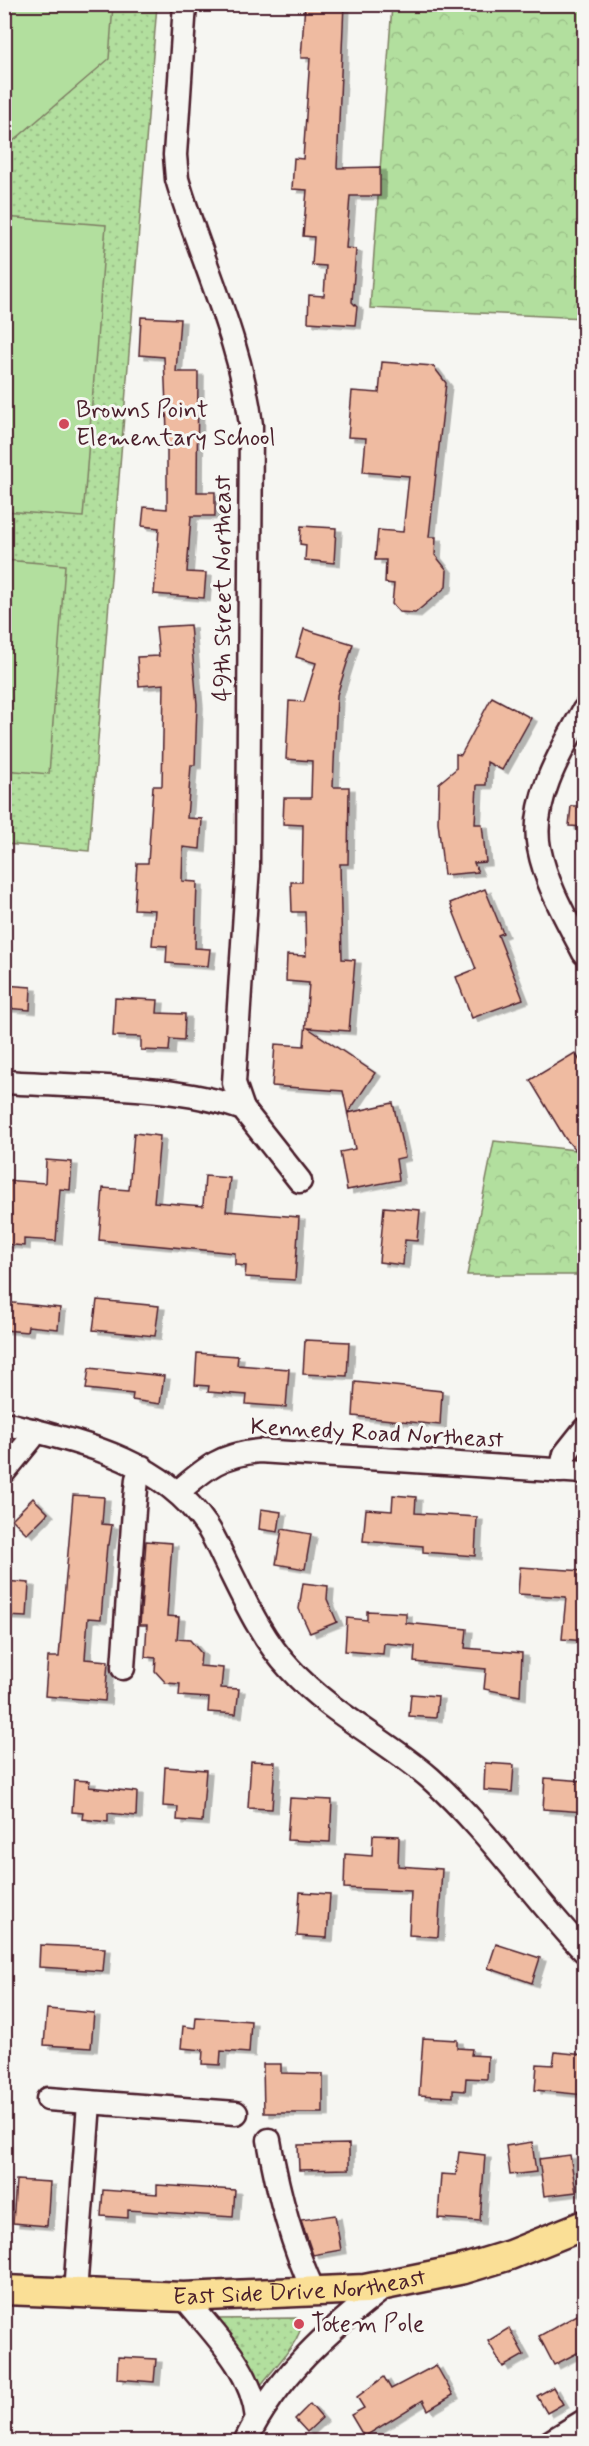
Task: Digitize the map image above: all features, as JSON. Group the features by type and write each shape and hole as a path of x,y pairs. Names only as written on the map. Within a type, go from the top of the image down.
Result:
{"main road":[{"name":"East Side Drive Northeast","path":"4,2290 184,2298 386,2286 510,2255 585,2225"}],"street":[{"name":"49th Street Northeast","path":"185,4 175,155 177,178 235,349 248,399 251,425 248,866 234,1083 243,1109"},
{"path":"585,710 567,740 548,784 540,818 538,846 558,902 585,953"},
{"path":"4,1082 174,1094 208,1099 243,1109 300,1181"},
{"path":"4,1423 94,1448 142,1467 178,1491 207,1525 264,1637 291,1670 331,1707 409,1762 448,1795 585,1951"},
{"path":"4,1472 31,1439 33,1430"},
{"path":"561,1471 565,1454 585,1430"},
{"name":"Kennedy Road Northeast","path":"178,1491 209,1465 231,1455 259,1451 585,1472"},
{"path":"123,1668 134,1510 142,1467"},
{"path":"48,2099 236,2113"},
{"path":"75,2293 89,2103"},
{"path":"269,2140 277,2188 286,2222 314,2292"},
{"path":"245,2442 257,2418 280,2383 315,2346 386,2286"},
{"path":"184,2298 223,2342 242,2370 250,2387 257,2418"},
{"path":"550,2442 585,2421"}],"green space":[{"path":"5,4 113,5 109,59 5,148"},
{"name":"Browns Point Elementary School","path":"4,5 157,5 89,851 5,844"},
{"path":"392,5 584,5 584,318 370,308"},
{"path":"4,217 106,225 83,517 5,511"},
{"path":"4,560 65,565 49,774 5,770"},
{"path":"494,1141 584,1151 584,1275 467,1275"},
{"path":"296,2318 301,2321 298,2336 261,2385 254,2384 215,2319"}],"building":[{"path":"305,4 344,4 337,168 380,167 380,196 350,196 346,248 356,249 352,302 357,307 355,325 308,322 309,295 324,296 326,266 312,265 314,237 303,236 307,190 292,189 294,158 303,159 310,58 301,58"},
{"path":"141,317 180,319 176,372 198,372 197,492 215,492 215,516 191,516 187,572 206,573 204,598 154,594 159,528 142,526 144,507 167,509 164,357 139,355"},
{"path":"382,362 433,366 446,383 429,537 436,537 435,555 447,570 446,587 415,613 399,612 392,604 394,584 385,583 386,560 375,560 378,530 403,532 409,476 363,472 366,438 348,437 352,391 379,393"},
{"path":"301,526 336,528 334,563 305,560 306,545 300,544"},
{"path":"190,625 197,704 195,765 191,765 187,818 202,819 200,849 183,847 182,881 197,882 195,948 210,949 208,966 166,963 167,946 152,945 155,910 134,909 137,863 148,863 153,786 162,786 164,684 139,686 137,657 159,656 156,627"},
{"path":"304,629 353,644 337,695 333,787 349,787 348,864 340,864 342,959 355,960 349,1031 308,1028 375,1073 348,1113 393,1103 405,1157 396,1159 399,1180 347,1190 340,1152 355,1149 343,1091 272,1086 275,1044 304,1046 309,983 286,981 287,955 306,956 305,912 292,912 291,882 302,882 303,825 283,824 284,798 311,798 312,761 286,759 289,701 304,702 316,663 296,657"},
{"path":"492,697 531,718 502,770 487,762 486,785 477,785 475,824 482,824 486,862 474,863 478,872 444,875 438,822 439,783 456,769 456,754 461,755"},
{"path":"571,806 585,806 585,827 569,826"},
{"path":"485,889 503,933 498,935 523,999 472,1018 456,977 476,969 450,903"},
{"path":"4,985 31,987 30,1010 4,1008"},
{"path":"115,998 158,1000 157,1013 185,1014 184,1040 170,1039 169,1051 141,1050 141,1037 113,1036"},
{"path":"575,1053 585,1069 585,1161 565,1138 530,1080"},
{"path":"134,1133 160,1136 154,1202 203,1206 205,1176 230,1178 226,1211 299,1217 295,1280 245,1277 246,1266 235,1265 235,1253 99,1240 103,1188 129,1190"},
{"path":"46,1160 72,1162 70,1190 60,1189 56,1241 24,1239 24,1246 4,1244 4,1180 45,1183"},
{"path":"384,1207 420,1210 417,1241 405,1240 403,1265 379,1262"},
{"path":"97,1300 159,1306 155,1336 93,1330"},
{"path":"4,1302 60,1308 58,1329 28,1326 27,1332 4,1330"},
{"path":"305,1340 349,1342 347,1376 303,1374"},
{"path":"197,1353 238,1356 237,1365 289,1369 286,1407 246,1404 247,1395 208,1392 209,1386 195,1385"},
{"path":"89,1368 164,1376 160,1404 132,1400 133,1394 86,1389"},
{"path":"355,1382 442,1391 440,1425 353,1416"},
{"path":"73,1495 104,1497 102,1524 112,1525 109,1545 107,1545 101,1619 88,1618 85,1659 108,1661 105,1701 45,1696 48,1657 59,1657"},
{"path":"393,1495 416,1497 415,1513 477,1517 475,1556 423,1552 423,1546 363,1541 366,1509 392,1511"},
{"path":"33,1498 48,1513 27,1534 12,1519"},
{"path":"261,1509 281,1512 278,1532 259,1529"},
{"path":"282,1529 311,1534 305,1569 276,1564"},
{"path":"146,1541 172,1543 167,1616 179,1617 177,1639 190,1640 201,1653 200,1666 223,1668 221,1688 239,1689 236,1714 208,1712 209,1698 179,1696 180,1684 166,1683 155,1671 156,1658 145,1657 147,1625 140,1625"},
{"path":"520,1567 585,1571 585,1641 562,1639 566,1597 518,1594"},
{"path":"4,1581 29,1583 27,1617 4,1616"},
{"path":"303,1583 328,1586 327,1599 337,1622 310,1633 299,1609"},
{"path":"367,1611 406,1613 406,1623 467,1629 465,1648 522,1653 520,1696 484,1689 486,1669 414,1662 415,1646 384,1643 383,1654 345,1651 347,1618 367,1620"},
{"path":"411,1694 438,1696 436,1718 409,1716"},
{"path":"251,1761 275,1762 272,1809 248,1808"},
{"path":"485,1763 514,1765 512,1792 484,1790"},
{"path":"165,1767 206,1770 202,1822 177,1820 178,1807 163,1806"},
{"path":"545,1778 585,1781 585,1812 543,1809"},
{"path":"74,1780 90,1781 89,1787 137,1792 136,1816 108,1813 108,1822 82,1819 83,1813 72,1812"},
{"path":"290,1798 332,1800 330,1842 287,1840"},
{"path":"373,1835 399,1836 398,1866 442,1869 438,1937 409,1935 411,1891 344,1888 345,1854 372,1856"},
{"path":"300,1892 330,1894 327,1938 297,1936"},
{"path":"496,1944 540,1958 532,1983 488,1968"},
{"path":"40,1945 105,1948 103,1971 39,1967"},
{"path":"47,2009 94,2013 91,2048 44,2045"},
{"path":"196,2017 251,2021 249,2053 221,2051 220,2065 202,2064 203,2050 181,2048 183,2026 195,2028"},
{"path":"423,2038 457,2040 457,2048 472,2049 471,2055 488,2056 487,2079 466,2078 465,2091 453,2090 453,2097 419,2095"},
{"path":"555,2052 585,2055 585,2095 535,2090 537,2064 553,2065"},
{"path":"263,2064 281,2064 281,2073 323,2074 323,2113 264,2113"},
{"path":"532,2142 536,2172 510,2175 506,2146"},
{"path":"349,2144 349,2169 299,2170 298,2145"},
{"path":"459,2152 485,2155 480,2221 438,2218 441,2174 456,2175"},
{"path":"570,2155 576,2192 544,2196 539,2159"},
{"path":"16,2180 50,2182 47,2226 13,2223"},
{"path":"157,2185 235,2190 233,2217 128,2210 128,2218 101,2216 103,2190 157,2194"},
{"path":"335,2215 341,2250 313,2255 301,2220"},
{"path":"579,2314 585,2324 585,2349 554,2365 539,2336"},
{"path":"509,2328 524,2355 503,2367 488,2341"},
{"path":"118,2357 156,2359 154,2382 117,2379"},
{"path":"436,2365 453,2395 428,2410 423,2400 364,2437 351,2415 364,2408 357,2397 384,2377 391,2389"},
{"path":"553,2387 563,2404 547,2413 537,2396"},
{"path":"310,2404 322,2418 307,2432 295,2419"}],"place":[{"name":"Browns Point Elementary School","path":"64,424"},
{"name":"Totem Pole","path":"299,2324"}]}
